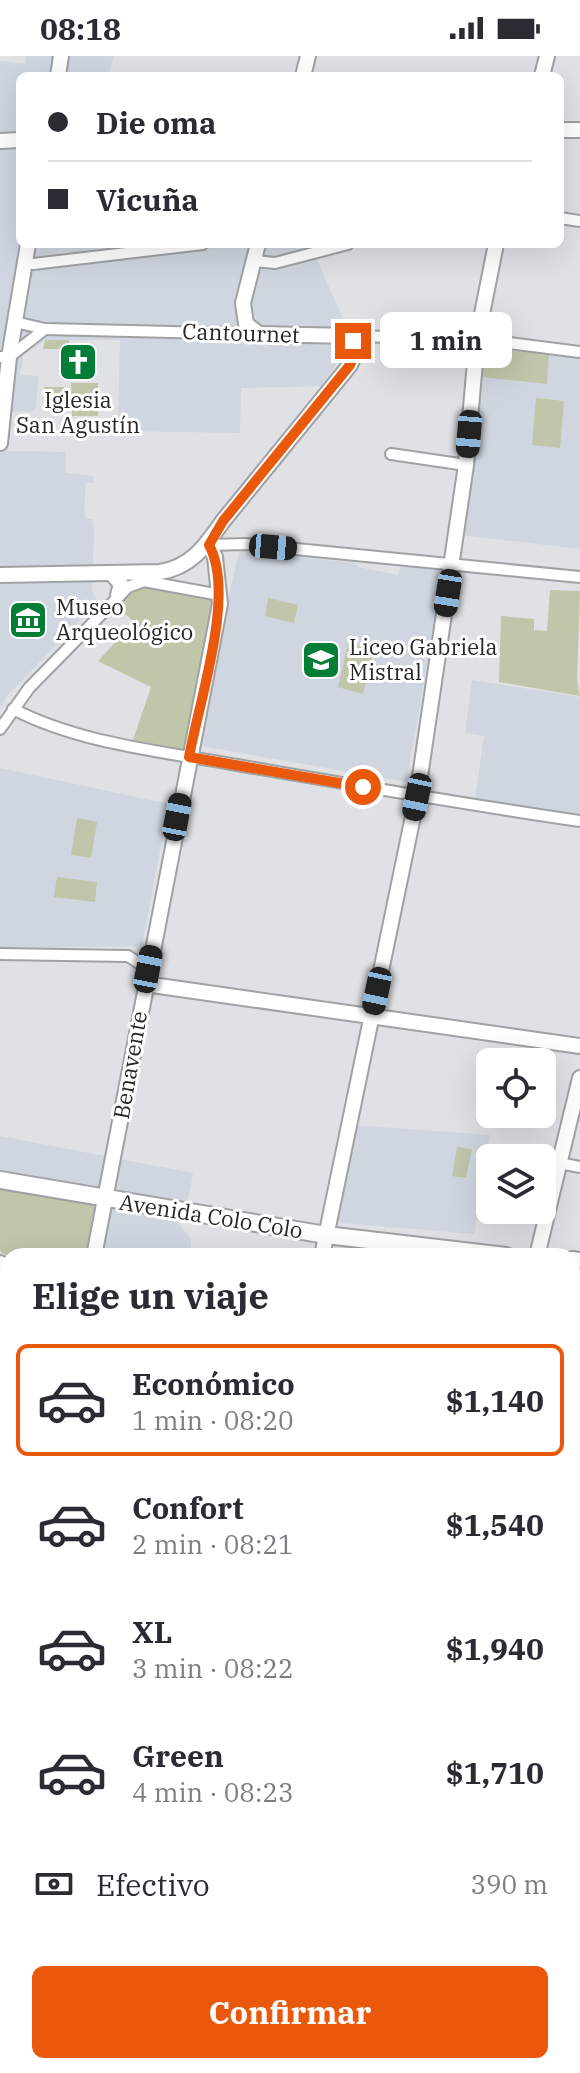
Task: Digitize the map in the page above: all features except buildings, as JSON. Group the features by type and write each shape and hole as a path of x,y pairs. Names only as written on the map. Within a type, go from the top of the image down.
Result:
{"main road":[{"name":"Avenida Colo Colo","path":"0,1180 326,1235 437,1248"}],"street":[{"path":"0,443 5,357 15,322 27,248"},
{"path":"33,264 169,248"},
{"path":"257,248 242,311 246,324 259,334"},
{"path":"254,261 275,263 333,248"},
{"path":"324,1248 417,797 466,465 477,339 495,248"},
{"name":"Cantournet","path":"15,322 45,329 477,339 580,352"},
{"path":"5,357 45,329"},
{"path":"0,575 173,570 209,545 223,521 350,365 355,353 350,336"},
{"path":"391,454 466,465"},
{"path":"209,545 245,544 580,577"},
{"name":"Benavente","path":"96,1248 220,595 215,557 209,545"},
{"path":"111,573 121,584 118,595"},
{"path":"0,729 13,709 118,595 144,581 220,595"},
{"path":"13,709 46,724 189,757 417,797 580,821"},
{"path":"0,954 128,956 146,976 371,1019 580,1046"},
{"path":"539,1248 580,1078"},
{"path":"559,1163 580,1167"}],"shaded area":[{"path":"26,56 114,56 109,72 16,72 16,248 312,248 353,341 321,386 241,388 240,433 118,431 120,340 45,340 23,356 20,375 39,376 35,411 11,412 8,451 66,452 66,473 93,476 93,483 86,483 84,509 86,519 92,519 94,530 92,591 98,602 6,697 0,708 0,61 25,64"},
{"path":"484,344 580,356 580,549 462,535"},
{"name":"Liceo Gabriela Mistral","path":"239,551 356,563 358,567 398,575 402,565 444,571 406,782 196,745"},
{"path":"472,680 580,697 580,816 475,799 484,736 465,733"},
{"path":"0,768 169,804 142,946 0,948"},
{"path":"353,1125 490,1135 489,1144 476,1144 474,1234 341,1223 333,1212"},
{"path":"0,1136 193,1173 187,1206 0,1176"},
{"path":"109,1202 172,1215 191,1239 190,1248 101,1248"}],"green space":[{"path":"45,340 69,340 69,349 43,349"},
{"path":"486,349 549,354 547,384 482,377"},
{"path":"71,383 98,383 98,416 72,416"},
{"path":"44,387 64,387 64,400 45,399"},
{"path":"536,398 564,401 560,448 532,445"},
{"path":"138,585 212,600 214,607 185,751 133,740 151,687 98,661 134,622 115,605"},
{"path":"550,590 580,591 577,680 580,696 499,682 501,616 534,619 534,630 547,631"},
{"path":"268,598 298,605 294,623 265,616"},
{"path":"348,644 374,650 363,694 338,687"},
{"path":"77,818 97,822 91,858 71,855"},
{"path":"57,877 97,882 95,902 54,897"},
{"path":"457,1147 472,1149 466,1178 452,1176"},
{"path":"0,1183 92,1200 95,1211 88,1248 0,1248"}],"place":[{"name":"Iglesia San Agustín","path":"78,362"},
{"name":"Museo Arqueológico","path":"28,620"},
{"name":"Liceo Gabriela Mistral","path":"321,660"}],"route":[{"path":"353,341 355,353 350,365 223,521 209,545 215,557 220,604 189,757 363,787"}]}
